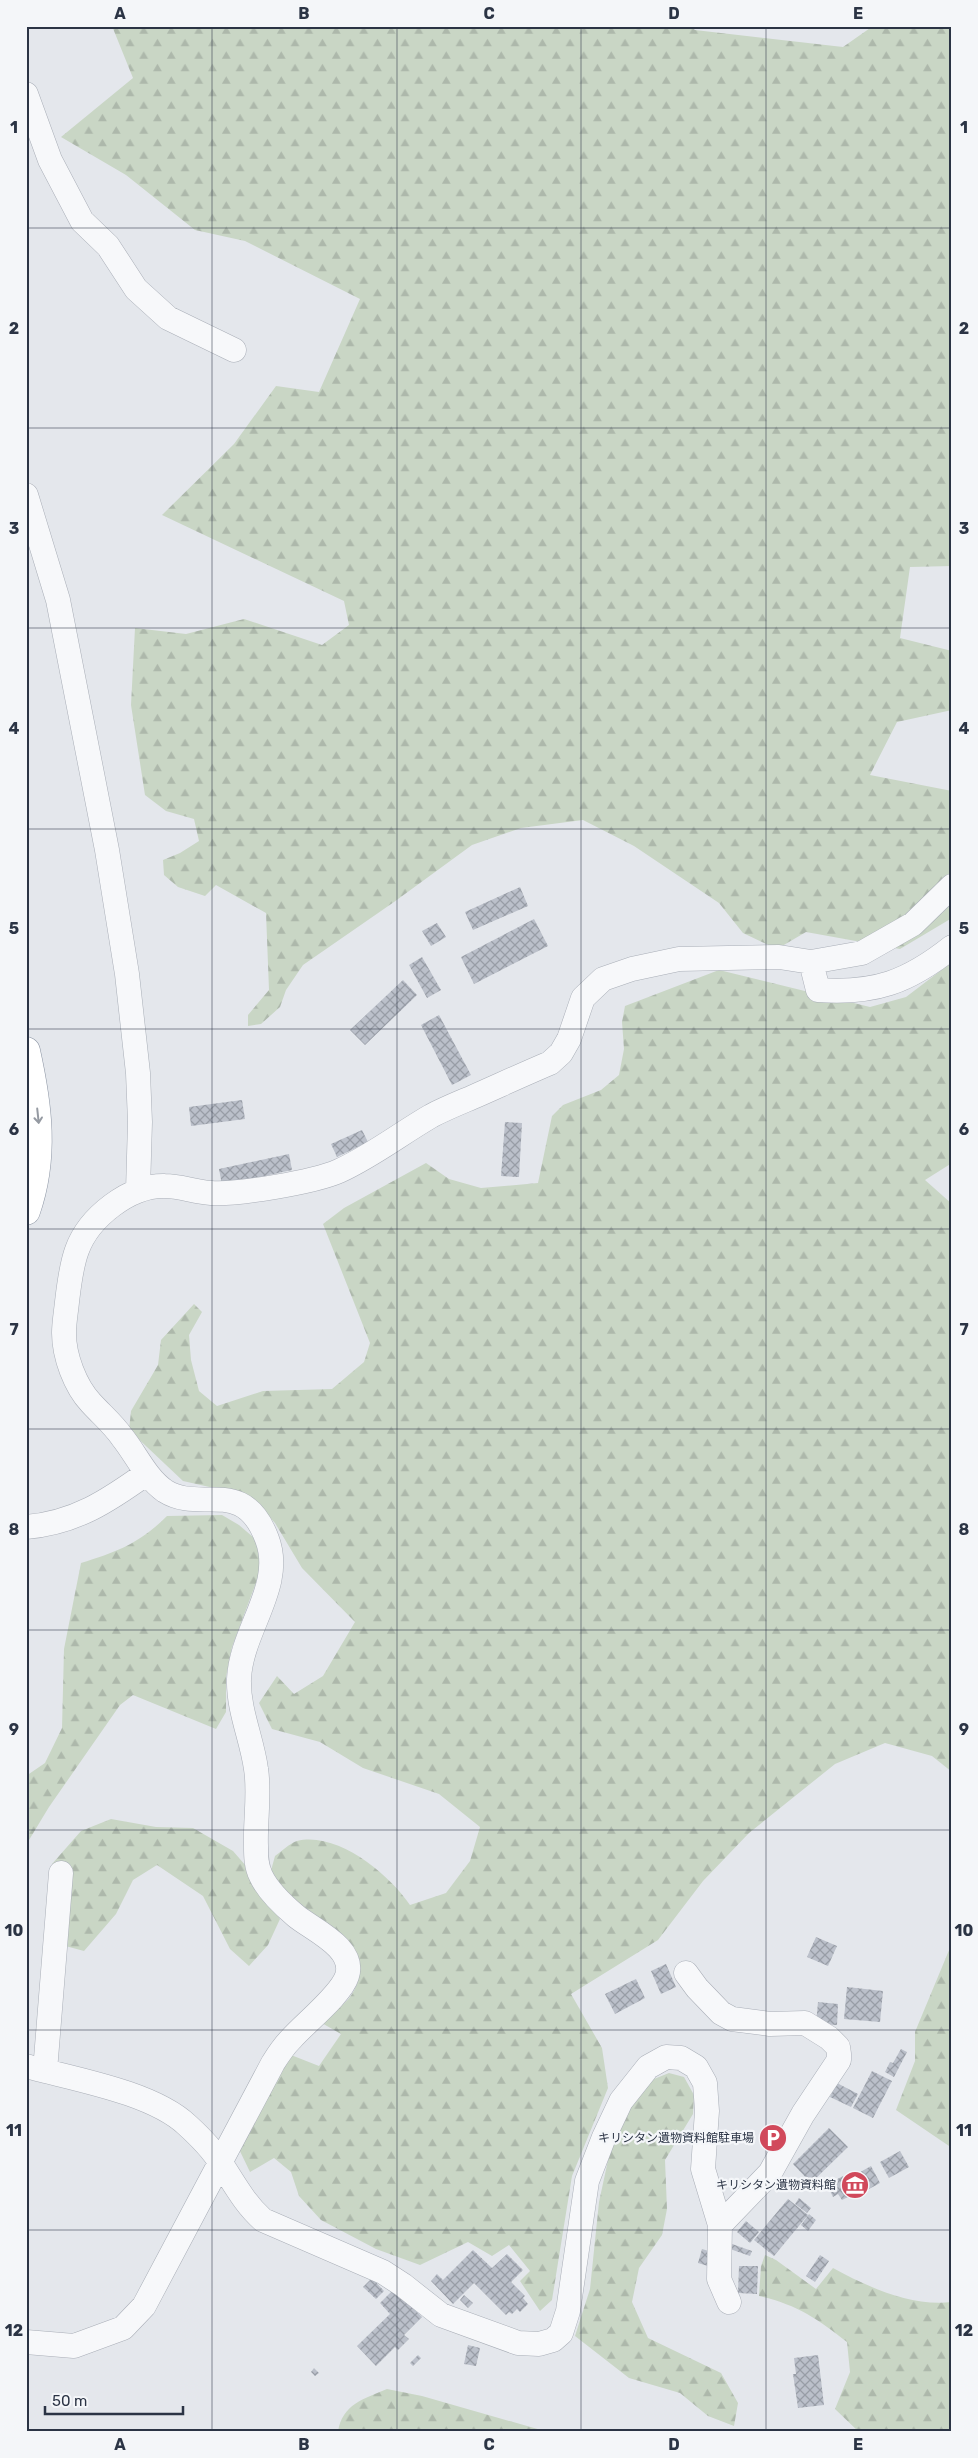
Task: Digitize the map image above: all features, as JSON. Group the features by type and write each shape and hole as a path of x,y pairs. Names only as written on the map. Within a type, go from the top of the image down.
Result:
{"highway":[{"path":"26,1051 39,1121 38,1157 33,1191 26,1211"}],"street":[{"path":"26,94 50,160 82,221 108,246 136,289 168,318 234,350"},
{"path":"26,495 58,600 108,850 127,974 138,1073 140,1122 138,1190"},
{"path":"26,2342 74,2346 123,2328 144,2306 272,2063 289,2041 340,1989 347,1975 348,1962 340,1949 296,1916 276,1896 262,1879 256,1863 257,1771 242,1708 239,1678 251,1625 267,1591 272,1567 269,1545 263,1530 255,1516 241,1505 225,1499 178,1497 162,1489 147,1473 104,1414 90,1402 78,1385 69,1363 64,1333 70,1277 77,1248 92,1224 115,1204 138,1190 164,1186 212,1194 245,1191 336,1173 398,1138 433,1115 550,1063 561,1053 569,1039 583,998 604,979 632,968 679,959 779,957 811,962 862,953 913,924 952,886"},
{"path":"811,962 818,990 860,990 912,975 952,947"},
{"path":"26,1527 49,1525 79,1515 108,1502 147,1473"},
{"path":"61,1873 35,2068 147,2100 186,2123 220,2160 232,2184 252,2210 263,2220 383,2272 441,2315 518,2343 538,2344 553,2340 561,2333 568,2311 587,2182 604,2137 621,2101 648,2067 666,2057 681,2058 696,2067 705,2083 707,2111 703,2169 720,2225 719,2279 730,2302"},
{"path":"686,1973 697,1988 721,2012 732,2019 770,2024 805,2023 829,2038 838,2047 840,2054 839,2060 803,2114 770,2173 720,2225"}],"green space":[{"path":"112,26 690,26 695,30 843,47 873,26 952,26 952,566 910,567 900,638 952,651 952,710 897,722 870,775 952,791 952,918 900,949 806,932 777,949 743,933 719,903 634,846 583,820 521,828 472,845 303,965 286,990 280,1007 261,1024 248,1026 248,1015 269,990 266,913 216,885 205,896 178,887 164,875 163,860 180,853 199,841 194,819 166,811 145,795 131,705 135,628 186,634 244,619 322,645 349,625 344,601 162,515 234,444 276,386 319,392 360,299 245,241 195,230 126,175 61,137 133,78"},
{"path":"952,962 952,1163 925,1180 952,1204 952,1772 932,1756 885,1743 835,1764 749,1833 703,1881 658,1940 571,1994 602,2048 608,2088 572,2176 552,2300 540,2311 520,2281 530,2271 509,2245 492,2256 468,2242 420,2265 376,2249 321,2220 299,2196 291,2172 274,2158 250,2172 237,2145 291,2055 319,2066 341,2034 320,2022 350,1997 358,1980 359,1964 353,1950 343,1937 330,1925 288,1895 270,1874 275,1856 297,1841 329,1842 345,1849 376,1868 410,1905 446,1893 470,1861 480,1827 439,1794 363,1768 320,1742 272,1729 259,1703 277,1676 294,1694 323,1676 355,1622 302,1568 275,1523 255,1501 236,1493 183,1481 129,1430 131,1411 158,1365 161,1340 194,1304 202,1312 189,1335 191,1360 199,1391 217,1406 263,1391 332,1389 364,1362 370,1343 323,1224 344,1208 426,1163 449,1179 481,1188 538,1183 552,1116 563,1105 601,1090 619,1075 624,1049 622,1022 625,1006 719,970 870,1007 906,997"},
{"path":"222,1515 239,1525 253,1537 261,1552 260,1572 232,1647 226,1677 226,1712 216,1729 133,1695 120,1705 49,1807 26,1845 26,1776 45,1763 62,1728 64,1649 81,1563 106,1555 137,1540 167,1516"},
{"path":"111,1819 156,1827 193,1828 233,1851 246,1866 280,1919 268,1945 249,1966 230,1949 203,1896 157,1865 133,1880 116,1914 84,1951 58,1944 51,1903 52,1864 81,1831"},
{"path":"952,1943 952,2148 896,2110 915,2061 915,2032"},
{"path":"669,2073 684,2077 694,2095 693,2114 665,2160 667,2209 662,2235 639,2268 632,2302 648,2338 721,2373 738,2403 734,2426 708,2416 680,2393 629,2378 575,2336 590,2289 599,2202 610,2151 624,2116 649,2081"},
{"path":"765,2255 776,2260 816,2289 833,2268 890,2294 921,2301 952,2302 952,2432 859,2432 835,2409 850,2372 847,2342 806,2313 784,2303 759,2296 761,2266"},
{"path":"387,2389 422,2396 548,2432 338,2432 340,2423 349,2409 362,2400"}],"building":[{"path":"520,887 528,906 473,930 465,912"},
{"path":"534,919 548,946 474,984 461,957"},
{"path":"437,923 446,937 431,946 422,931"},
{"path":"422,957 441,990 427,998 409,965"},
{"path":"403,980 417,995 365,1045 350,1030"},
{"path":"439,1015 471,1075 452,1085 421,1025"},
{"path":"242,1100 245,1119 191,1126 189,1107"},
{"path":"505,1122 522,1123 519,1177 501,1176"},
{"path":"362,1130 368,1142 337,1157 331,1144"},
{"path":"289,1154 292,1170 222,1185 219,1169"},
{"path":"816,1937 837,1946 828,1966 807,1957"},
{"path":"666,1964 676,1987 661,1994 651,1971"},
{"path":"636,1979 645,1998 615,2014 605,1994"},
{"path":"847,1987 883,1991 880,2022 844,2019"},
{"path":"818,2002 838,2004 837,2025 816,2024"},
{"path":"901,2049 907,2052 894,2077 885,2072 890,2062 893,2063"},
{"path":"872,2071 892,2081 873,2118 853,2108"},
{"path":"837,2083 858,2094 851,2107 830,2097"},
{"path":"829,2128 848,2147 811,2183 793,2164"},
{"path":"900,2151 909,2167 889,2178 880,2162"},
{"name":"キリシタン遺物資料館","path":"871,2166 880,2183 858,2195 856,2193 842,2200 838,2194 833,2197 829,2189 834,2186 832,2182 843,2176 846,2180"},
{"path":"799,2198 811,2208 807,2213 795,2204"},
{"path":"788,2199 808,2215 774,2256 754,2240"},
{"path":"809,2214 816,2220 808,2231 801,2225"},
{"path":"746,2221 759,2232 750,2243 737,2232"},
{"path":"732,2244 752,2251 750,2256 730,2249"},
{"path":"702,2249 712,2252 708,2266 698,2263"},
{"path":"473,2250 492,2268 507,2254 523,2270 511,2282 525,2296 523,2298 528,2304 520,2312 517,2309 512,2314 509,2312 506,2315 474,2283 453,2304 431,2281 437,2274 443,2280"},
{"path":"820,2255 829,2261 815,2282 806,2276"},
{"path":"739,2266 758,2266 757,2294 738,2293"},
{"path":"372,2278 384,2291 376,2299 363,2287"},
{"path":"394,2289 422,2317 404,2335 409,2339 398,2350 395,2347 376,2366 357,2346 390,2314 380,2303"},
{"path":"464,2295 473,2303 468,2308 460,2300"},
{"path":"468,2345 480,2348 476,2366 464,2364"},
{"path":"418,2355 421,2358 413,2366 410,2363"},
{"path":"818,2355 824,2405 798,2408 793,2374 796,2374 794,2358"},
{"path":"314,2368 319,2373 315,2376 311,2372"}],"place":[{"name":"キリシタン遺物資料館駐車場","path":"773,2138"},
{"name":"キリシタン遺物資料館","path":"855,2185"}]}
